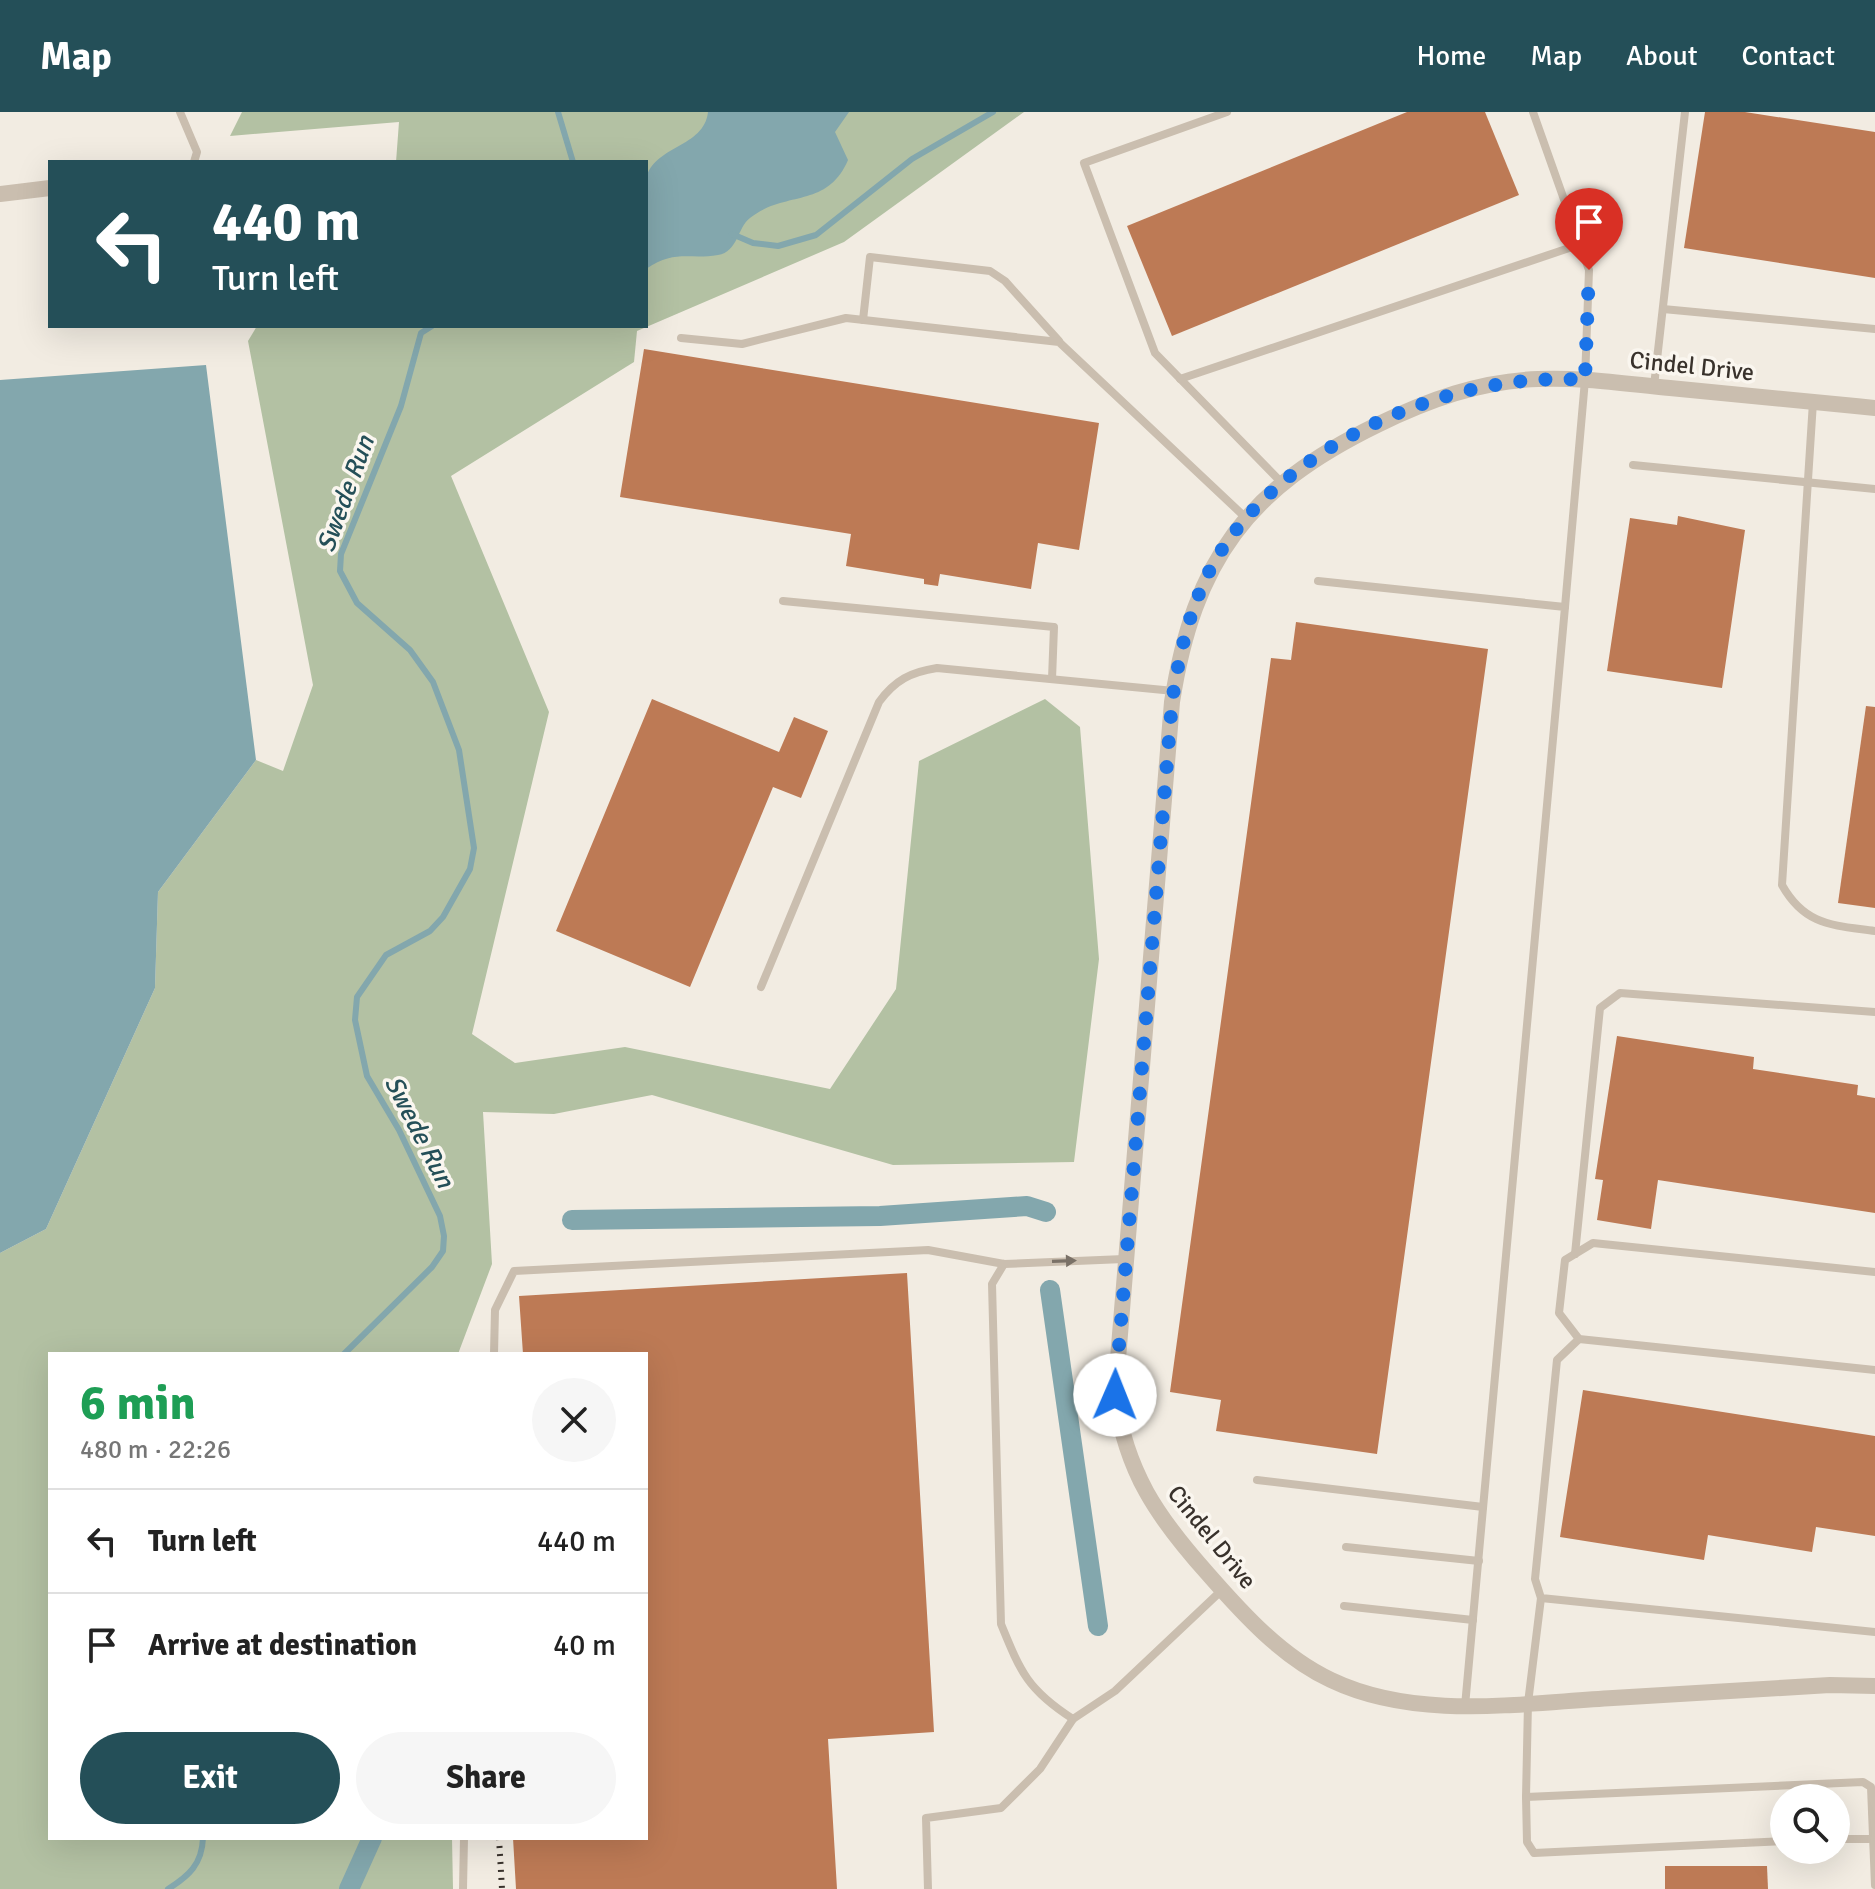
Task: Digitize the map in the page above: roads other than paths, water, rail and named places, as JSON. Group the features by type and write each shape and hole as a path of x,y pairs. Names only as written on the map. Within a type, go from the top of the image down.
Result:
{"street":[{"path":"0,194 48,188"},
{"name":"Cindel Drive","path":"1875,408 1585,380 1499,382 1431,401 1365,431 1282,483 1246,518 1211,568 1197,600 1185,632 1174,691 1115,1395 1125,1449 1149,1500 1222,1590 1281,1648 1331,1680 1389,1698 1465,1706 1830,1685 1875,1686"}],"lane":[{"path":"180,112 197,152 195,160"},
{"path":"1227,112 1084,163 1155,353 1282,483"},
{"path":"1465,1706 1585,380 1589,270 1533,112"},
{"path":"1654,386 1685,112"},
{"path":"1180,379 1581,244"},
{"path":"863,320 870,257 990,271 1005,281 1059,342 1246,518"},
{"path":"1663,309 1875,329"},
{"path":"681,338 742,344 846,318 1059,342"},
{"path":"1813,402 1782,885 1792,903 1819,922 1875,931"},
{"path":"1633,465 1875,489"},
{"path":"1318,581 1565,607"},
{"path":"783,601 1054,627 1052,679"},
{"path":"761,987 879,702 891,686 913,672 937,668 1174,691"},
{"path":"1575,1254 1600,1008 1620,993 1875,1012"},
{"path":"1875,1272 1593,1243 1565,1260 1559,1313 1579,1339 1875,1370"},
{"path":"494,1352 495,1310 514,1271 928,1250 1004,1264 1124,1259"},
{"path":"1004,1264 992,1284 1001,1624 1016,1662 1041,1698 1073,1719"},
{"path":"1579,1339 1557,1360 1535,1579 1541,1598 1528,1703 1527,1842 1534,1853 1770,1842"},
{"path":"1257,1480 1483,1507"},
{"path":"1346,1547 1479,1561"},
{"path":"928,1889 926,1818 1001,1808 1040,1769 1073,1719 1115,1691 1222,1590"},
{"path":"1541,1598 1875,1632"},
{"path":"1344,1606 1473,1620"},
{"path":"1526,1797 1863,1782 1871,1787 1875,1885"},
{"path":"1850,1839 1872,1839"},
{"path":"463,1889 464,1840"}],"water":[{"path":"708,112 849,112 835,132 848,160 829,186 817,193 763,209 750,218 725,253 674,257 648,268 648,175 658,159 689,140 705,124"},
{"path":"206,365 256,760 158,892 155,988 46,1229 0,1253 0,380"}],"waterway":[{"name":"Swede Run","path":"558,112 572,160"},
{"path":"732,234 753,243 778,246 816,235 912,159 993,112"},
{"name":"Swede Run","path":"346,1352 432,1267 443,1251 440,1216 399,1130 367,1076 355,1020 357,997 386,955 430,931 443,917 470,869 474,848 459,750 433,682 410,650 357,603 340,571 341,554 401,406 421,333 429,328"},
{"path":"572,1220 880,1216 1027,1206 1046,1212"},
{"path":"1050,1290 1098,1626"},
{"name":"Swede Run","path":"168,1889 193,1868 203,1840"},
{"path":"349,1889 371,1840"}],"railway":[{"path":"499,1840 502,1889"}]}
